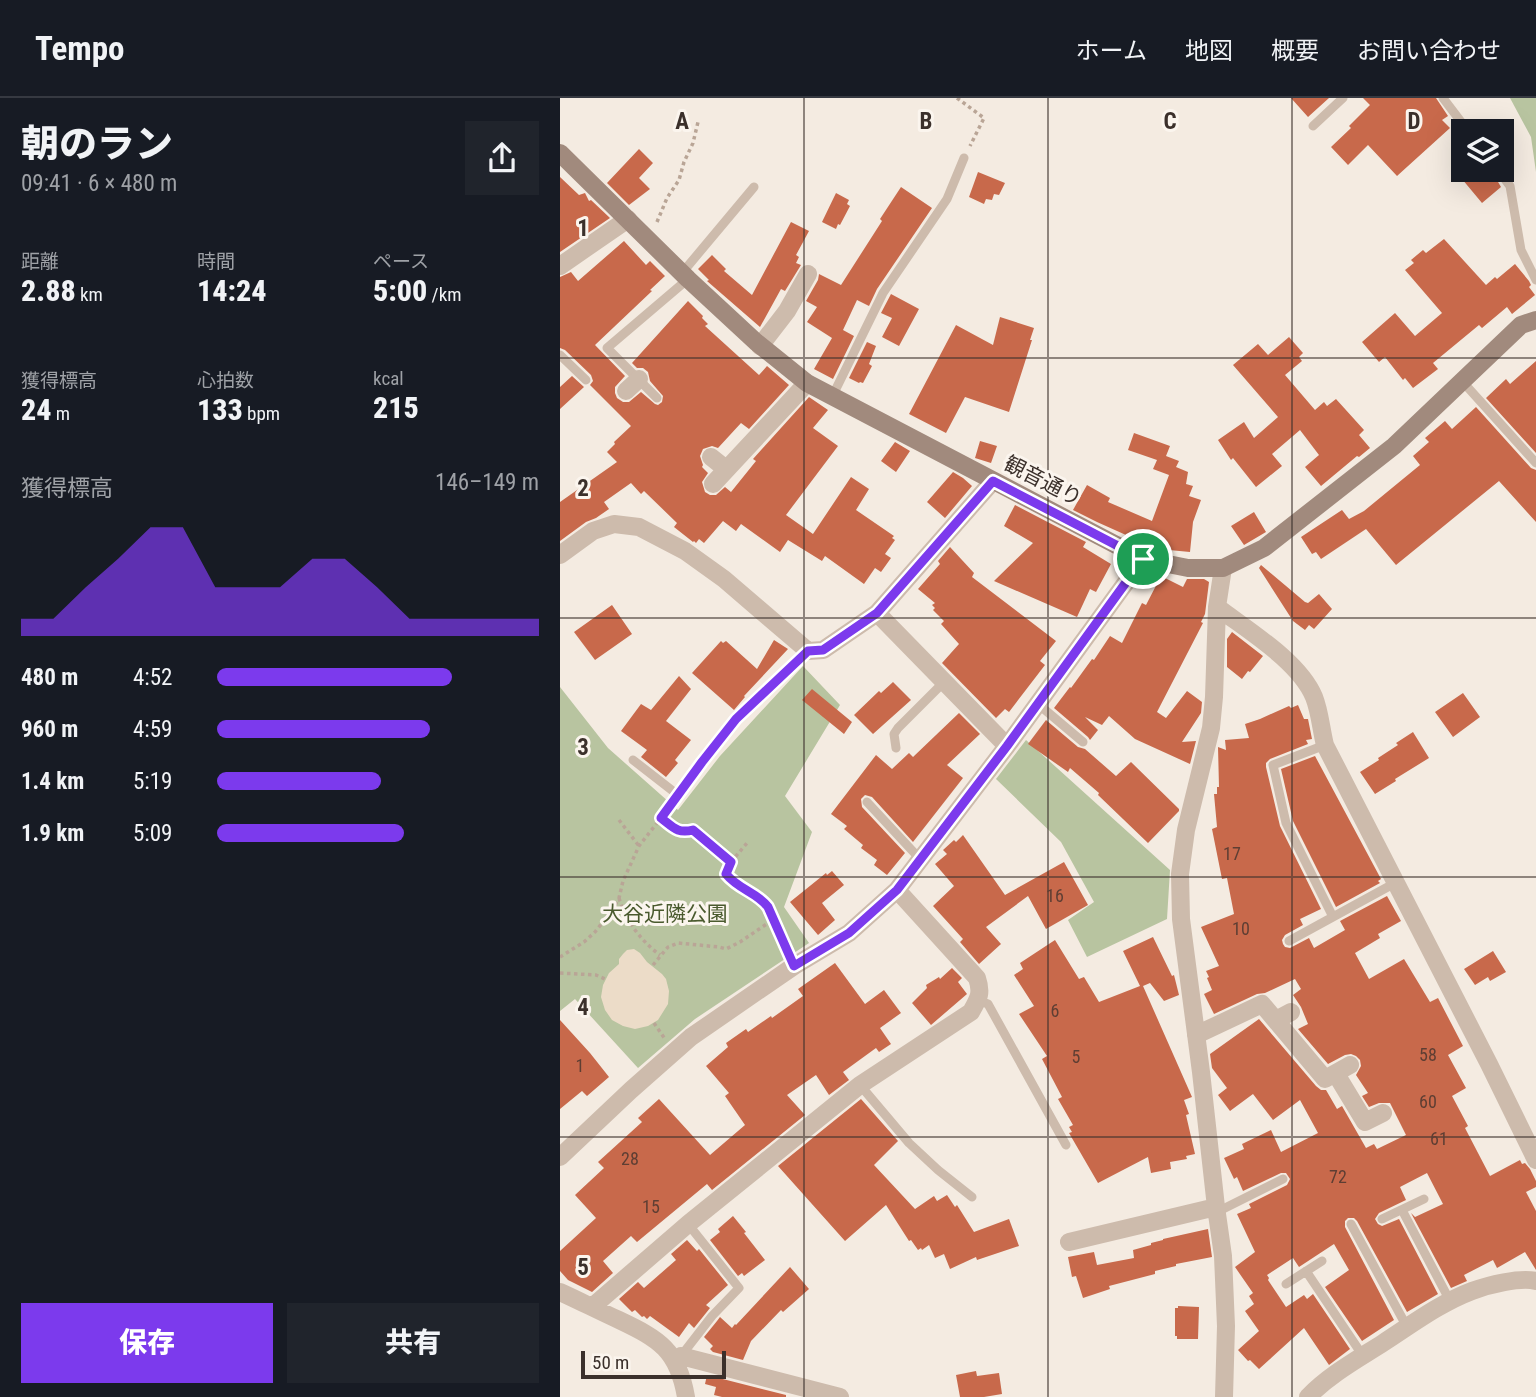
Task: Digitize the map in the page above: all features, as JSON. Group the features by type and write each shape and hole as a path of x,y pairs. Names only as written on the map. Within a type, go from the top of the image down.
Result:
{"main road":[{"name":"観音通り","path":"560,153 760,346 807,383 1143,559 1188,568 1223,568 1264,548 1394,446 1529,322"}],"street":[{"path":"560,267 628,219"},
{"path":"760,346 787,311 808,274"},
{"path":"713,484 807,383"},
{"path":"711,457 726,469"},
{"path":"560,555 593,531 614,524 639,527 685,551 724,579 808,651 823,650 877,613 993,481"},
{"path":"560,1157 691,1037 794,966 849,933 897,890 1007,746 1143,559"},
{"path":"1223,568 1217,607 1211,728 1186,831 1180,874 1181,919 1223,1256 1226,1326 1224,1397"},
{"path":"1217,607 1280,655 1300,674 1313,695 1325,745 1483,1051 1536,1160"},
{"path":"877,613 1007,746"},
{"path":"592,1307 688,1224 860,1085 971,1012 981,990 976,978 897,890"},
{"path":"1196,1035 1262,1004 1284,1016 1325,1079 1343,1069 1365,1122 1383,1113"},
{"path":"1069,1242 1100,1244 1216,1209"},
{"path":"1308,1397 1363,1356 1450,1301 1473,1290 1502,1283 1536,1281"},
{"path":"560,1292 647,1333 677,1357 840,1397"},
{"path":"677,1357 686,1397"}],"lane":[{"path":"1313,126 1343,98"},
{"path":"1443,98 1459,119"},
{"path":"832,397 883,293 947,199 964,158"},
{"path":"1507,182 1510,186 1521,250 1536,280"},
{"path":"657,398 632,385 607,348 685,276 754,187"},
{"path":"560,355 586,380"},
{"path":"1462,381 1536,463"},
{"path":"671,804 736,719 808,651"},
{"path":"896,748 894,734 898,728 944,682"},
{"path":"1038,704 1083,742"},
{"path":"1325,745 1273,765 1286,823 1333,917"},
{"path":"633,761 678,795"},
{"path":"867,802 920,859"},
{"path":"1289,941 1395,883"},
{"path":"978,1000 988,1004 1066,1145"},
{"path":"860,1085 909,1143 972,1197"},
{"path":"1216,1209 1283,1180"},
{"path":"1382,1219 1424,1199"},
{"path":"1402,1210 1450,1301"},
{"path":"677,1357 739,1288 688,1224"},
{"path":"1351,1224 1408,1327"},
{"path":"1286,1284 1322,1261"},
{"path":"1306,1271 1363,1356"}],"path":[{"path":"957,98 984,118 964,158"},
{"path":"647,239 679,180 698,122"},
{"path":"560,957 584,942 611,912 639,846 661,818 677,831 693,830 731,862"},
{"path":"619,820 639,846"},
{"path":"747,843 731,862 726,874 733,882 764,902 794,966"},
{"path":"619,898 622,910 643,941 660,955"},
{"path":"653,965 668,947 678,943 726,949 774,919"},
{"path":"560,973 596,975 605,979"}],"green space":[{"path":"1510,98 1536,98 1536,172 1531,137"},
{"name":"大谷近隣公園","path":"803,666 840,705 785,796 812,832 784,907 809,943 695,1019 638,1068 575,999 560,1011 560,687 608,748 678,810 720,756"},
{"path":"1026,740 1170,870 1167,919 1087,957 1068,920 1094,902 1061,842 996,779"}],"shaded area":[{"path":"634,949 662,974 669,991 668,1004 658,1020 635,1029 612,1020 601,997 609,973 619,964 619,959 627,950"}],"building":[{"path":"1291,98 1329,98 1308,117"},
{"path":"1363,98 1436,98 1448,116 1442,120 1450,128 1397,176 1368,145 1348,165 1331,147 1370,105"},
{"path":"639,149 653,163 639,178 650,189 629,205 607,183"},
{"path":"978,172 1005,183 999,195 994,194 992,200 986,199 984,204 969,197"},
{"path":"560,177 579,195 585,193 589,201 610,218 560,252"},
{"path":"1464,182 1498,182 1501,187 1482,203"},
{"path":"901,187 932,208 877,289 869,306 857,300 843,330 854,336 833,379 814,369 832,338 807,322 817,307 806,301 819,274 841,285"},
{"path":"836,193 849,200 847,204 850,206 836,229 822,222"},
{"path":"791,222 809,231 796,255 799,257 796,263 801,265 785,291 781,289 760,327 707,281 709,280 698,269 712,255 726,269 724,271 752,295"},
{"path":"1444,239 1486,285 1515,264 1529,281 1529,287 1535,295 1512,314 1507,307 1482,328 1479,325 1433,363 1438,369 1413,388 1385,357 1379,362 1362,342 1395,313 1415,336 1442,313 1405,270 1414,263 1411,260 1423,250 1426,253"},
{"path":"624,241 646,265 650,261 665,276 595,345 625,376 615,387 617,398 629,402 641,392 655,404 662,402 663,396 650,381 648,372 632,363 688,301 703,316 708,324 705,326 759,375 767,366 789,385 749,429 741,423 718,448 712,446 703,449 700,456 702,467 708,473 702,482 705,492 716,495 725,487 731,492 756,461 753,459 809,397 828,410 813,428 838,446 786,515 813,534 851,477 869,489 856,510 894,536 892,538 895,540 885,554 891,558 881,572 875,568 864,584 825,556 822,561 788,540 780,552 741,524 736,531 723,521 704,543 699,539 696,543 693,542 674,527 677,523 644,491 641,494 631,483 604,502 609,509 560,541 560,502 617,462 607,452 631,426 590,385 593,381 591,375 560,348 560,277 571,272 578,281"},
{"path":"891,294 919,309 899,346 882,337 892,318 881,313"},
{"path":"1000,317 1034,328 1009,412 965,397 946,433 909,414 956,325 993,345"},
{"path":"1289,337 1303,353 1299,357 1302,361 1285,375 1315,410 1324,402 1327,406 1336,399 1364,430 1359,435 1370,448 1321,486 1305,467 1319,455 1300,430 1272,454 1282,466 1256,487 1233,458 1231,460 1218,440 1244,422 1254,438 1278,417 1233,365 1258,344 1268,355"},
{"path":"867,342 876,346 869,364 872,366 863,383 859,383 849,378"},
{"path":"1536,361 1536,453 1486,398 1506,379 1510,384"},
{"path":"572,376 584,387 560,409 560,387"},
{"path":"1476,407 1531,468 1536,470 1536,522 1499,481 1396,565 1366,529 1321,559 1316,552 1312,554 1301,537 1342,510 1349,519 1364,511 1420,465 1413,456 1429,442 1425,438 1445,421 1452,429"},
{"path":"1134,433 1170,446 1166,456 1179,461 1176,467 1188,472 1186,484 1193,486 1189,496 1201,500 1193,522 1190,552 1146,544 1073,510 1087,485 1110,498 1108,502 1152,521 1169,475 1153,469 1157,460 1128,450"},
{"path":"980,441 997,446 991,463 975,458"},
{"path":"895,442 910,451 896,472 881,461"},
{"path":"953,472 972,486 945,518 927,502"},
{"path":"1015,505 1086,542 1083,547 1111,564 1096,592 1090,589 1077,617 994,581 1033,543 1004,526"},
{"path":"1254,512 1266,532 1244,545 1231,526"},
{"path":"950,547 974,573 972,577 1056,641 1040,661 1045,665 1009,712 1005,709 996,718 942,663 959,644 941,624 944,621 933,610 935,608 932,605 935,603 918,589 940,564 938,561"},
{"path":"1261,565 1305,602 1308,603 1319,594 1332,609 1314,629 1309,625 1305,630 1293,621 1259,568"},
{"path":"1161,576 1183,587 1187,579 1204,579 1209,582 1205,614 1201,622 1203,623 1157,712 1166,718 1187,691 1202,702 1201,713 1182,742 1196,741 1190,764 1135,739 1109,716 1102,725 1085,717 1098,730 1090,740 1054,708 1092,659 1094,660 1110,636 1122,643 1142,603 1146,605"},
{"path":"612,605 632,634 595,660 574,632"},
{"path":"1232,632 1263,656 1242,679 1227,667 1227,639"},
{"path":"774,640 788,649 734,710 692,673 721,641 726,641 757,669"},
{"path":"679,676 691,689 666,721 691,740 675,760 678,763 666,777 641,757 647,750 621,731 641,704 651,710"},
{"path":"893,682 911,700 873,734 854,715 879,691 881,693"},
{"path":"812,689 852,722 844,734 802,700"},
{"path":"1463,693 1480,717 1453,737 1435,712"},
{"path":"1298,705 1304,719 1308,719 1312,739 1306,740 1308,744 1270,759 1266,767 1280,826 1321,909 1300,919 1303,925 1285,935 1283,944 1290,948 1309,938 1314,948 1345,930 1340,921 1387,896 1401,921 1378,934 1380,938 1355,953 1369,979 1404,959 1430,1002 1438,998 1463,1046 1448,1055 1466,1088 1452,1096 1490,1176 1520,1160 1530,1169 1536,1181 1536,1187 1526,1192 1536,1211 1536,1270 1525,1252 1497,1268 1493,1260 1464,1275 1467,1281 1451,1288 1411,1213 1415,1217 1443,1204 1427,1173 1400,1187 1406,1200 1379,1213 1375,1219 1382,1226 1399,1219 1438,1294 1407,1312 1357,1221 1348,1218 1345,1227 1394,1320 1362,1341 1325,1287 1349,1270 1334,1244 1299,1267 1293,1258 1267,1275 1268,1280 1286,1307 1304,1295 1307,1299 1313,1294 1350,1349 1329,1365 1304,1328 1259,1369 1238,1350 1259,1331 1245,1311 1254,1304 1249,1296 1253,1293 1235,1267 1255,1252 1237,1214 1251,1208 1249,1204 1287,1185 1290,1179 1286,1173 1281,1173 1243,1191 1224,1158 1244,1149 1242,1144 1271,1130 1281,1152 1318,1133 1300,1100 1273,1120 1253,1094 1230,1111 1218,1095 1227,1088 1212,1068 1210,1054 1259,1019 1316,1086 1326,1090 1337,1109 1342,1106 1366,1148 1374,1144 1377,1149 1406,1135 1390,1103 1369,1107 1362,1096 1368,1093 1356,1075 1361,1066 1356,1056 1345,1055 1328,1064 1298,1029 1308,1024 1293,995 1301,989 1295,979 1214,1014 1204,994 1212,990 1206,971 1219,966 1201,927 1234,914 1227,878 1222,879 1212,829 1217,827 1214,794 1217,794 1219,787 1218,747 1226,750 1225,740 1249,738 1245,724"},
{"path":"959,713 980,734 947,765 963,778 913,842 872,797 865,795 861,799 862,807 905,853 887,875 874,865 877,860 861,848 863,845 844,829 847,826 831,814 876,755 892,769 909,753 913,757"},
{"path":"1046,720 1116,776 1131,762 1179,811 1148,843 1070,768 1068,772 1028,744"},
{"path":"1413,732 1429,758 1375,794 1360,772"},
{"path":"1315,756 1381,879 1378,881 1380,883 1336,907 1293,821 1281,769"},
{"path":"963,835 1005,895 1064,862 1088,905 1046,929 1028,896 986,927 1001,944 979,964 960,942 963,939 933,906 954,886 935,864 947,854 943,850"},
{"path":"832,871 844,885 822,903 835,920 818,935 790,902"},
{"path":"1153,937 1172,976 1174,975 1179,995 1164,1001 1150,983 1143,986 1192,1097 1184,1100 1189,1114 1186,1115 1195,1154 1186,1156 1187,1159 1170,1162 1171,1169 1151,1173 1148,1157 1098,1183 1069,1133 1072,1132 1069,1127 1073,1125 1058,1099 1062,1097 1042,1059 1047,1056 1019,1014 1034,1006 1014,975 1023,969 1020,963 1055,940 1079,979 1084,977 1099,1002 1140,986 1123,951"},
{"path":"1493,951 1506,972 1490,981 1488,977 1475,985 1464,969"},
{"path":"835,963 865,1004 884,990 901,1013 880,1028 891,1044 879,1052 876,1048 843,1072 849,1080 829,1095 816,1075 787,1095 805,1115 712,1190 707,1184 637,1242 631,1236 603,1261 613,1273 592,1292 568,1280 560,1271 560,1251 596,1218 575,1195 604,1168 598,1162 642,1122 638,1118 659,1099 710,1155 745,1125 725,1096 729,1093 706,1066 728,1047 726,1043 746,1029 748,1032 771,1016 772,1018 803,996 798,989"},
{"path":"952,968 962,978 958,982 967,994 931,1025 912,1003 927,988 926,985 939,977 940,979"},
{"path":"560,1020 609,1077 587,1096 582,1091 560,1109"},
{"path":"861,1099 898,1141 874,1165 915,1209 934,1196 937,1201 947,1195 955,1207 957,1205 974,1232 1009,1219 1019,1246 977,1260 976,1257 950,1269 944,1254 935,1258 929,1245 918,1250 911,1240 909,1241 886,1205 845,1241 778,1166"},
{"path":"733,1216 765,1260 744,1276 742,1273 738,1276 710,1240"},
{"path":"1208,1229 1212,1257 1176,1264 1155,1271 1155,1274 1109,1286 1110,1289 1083,1298 1076,1276 1072,1277 1068,1257 1094,1252 1097,1265 1134,1258 1133,1250 1163,1239"},
{"path":"687,1240 697,1251 699,1249 728,1285 706,1305 710,1308 694,1328 689,1323 679,1337 650,1316 647,1319 635,1310 632,1312 619,1299 638,1282 644,1288 676,1260 671,1254"},
{"path":"790,1267 809,1289 783,1312 781,1310 751,1341 743,1360 713,1352 710,1349 713,1346 704,1337 720,1317 732,1328"},
{"path":"1199,1307 1198,1339 1177,1339 1175,1336 1175,1308"},
{"path":"976,1371 977,1376 999,1373 1002,1394 960,1397 956,1375"},
{"path":"707,1375 786,1397 714,1395 716,1387 705,1384"}],"route":[{"path":"993,481 1143,559 1007,746 897,890 849,933 794,966 768,907 726,874 731,862 693,830 677,831 661,818 736,719 808,651 823,650 877,613 993,481"}]}
